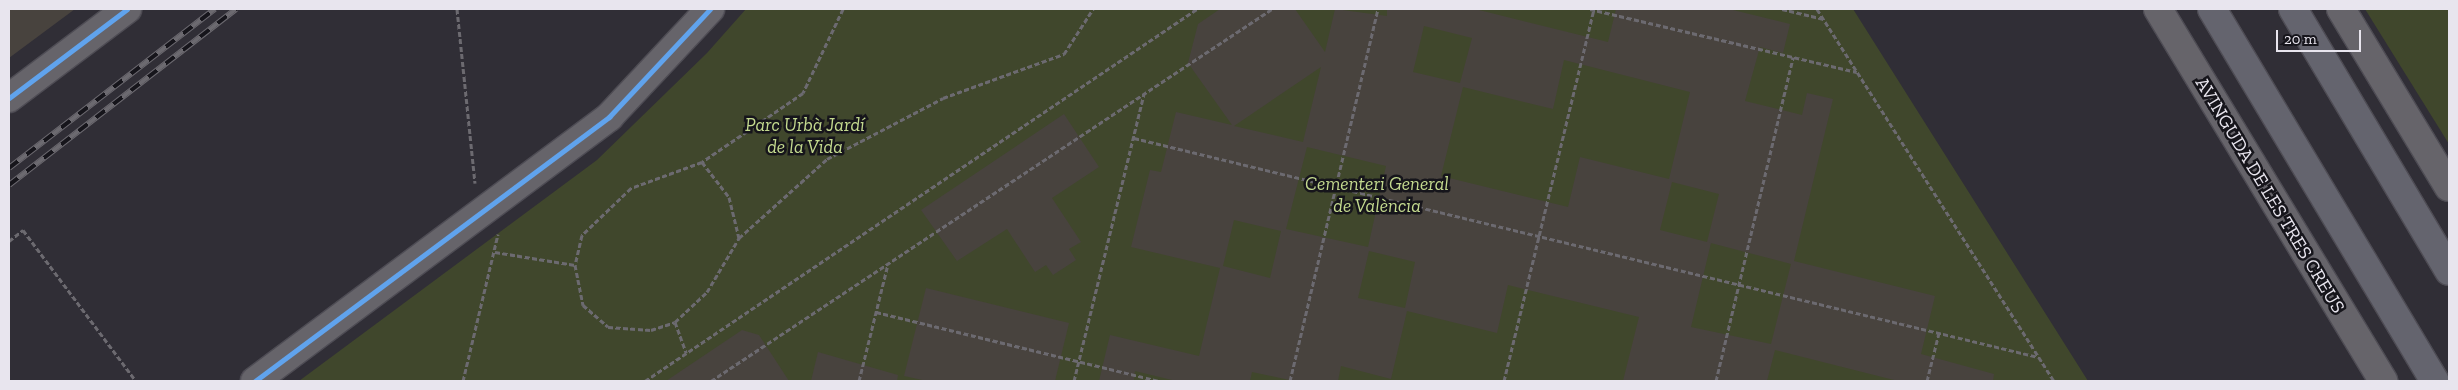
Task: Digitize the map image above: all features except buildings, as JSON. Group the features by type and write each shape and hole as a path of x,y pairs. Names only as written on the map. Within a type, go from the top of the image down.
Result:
{"main road":[{"path":"2212,9 2435,381"},
{"path":"2293,9 2449,271"}],"street":[{"path":"9,98 126,9"},
{"path":"255,381 609,117 710,9"},
{"name":"AVINGUDA DE LES TRES CREUS","path":"2158,9 2383,381"},
{"path":"2341,9 2449,187"}],"path":[{"path":"457,9 476,191"},
{"path":"843,9 803,93 702,162 631,188 582,234 575,265 583,305 608,327 651,330 675,322 707,292 739,238 827,159 943,98 1064,54 1093,9"},
{"path":"645,381 1197,9"},
{"path":"711,381 1272,9"},
{"path":"1290,381 1378,9"},
{"path":"1504,381 1593,9 1858,72"},
{"path":"1782,9 1824,19"},
{"path":"1817,9 2054,381"},
{"path":"1716,381 1793,57"},
{"path":"1074,381 1145,93"},
{"path":"1134,138 2038,357"},
{"path":"702,162 729,197 739,238"},
{"path":"463,381 499,236 494,228"},
{"path":"9,241 23,230 136,381"},
{"path":"495,252 575,265"},
{"path":"859,381 888,264"},
{"path":"876,312 1160,381"},
{"path":"675,322 686,353"},
{"path":"1927,381 1939,333"}],"green space":[{"name":"Cementeri General de València","path":"746,9 1853,9 2088,381 299,381 597,160 707,53"},
{"path":"2365,9 2449,9 2449,144"}],"railway":[{"path":"9,168 215,9"},
{"path":"9,185 236,9"}],"cycle path":[{"path":"9,98 127,9"},
{"path":"255,381 609,117 710,9"}],"park label":[{"name":"Parc Urbà Jardí de la Vida","path":"805,136"}]}
